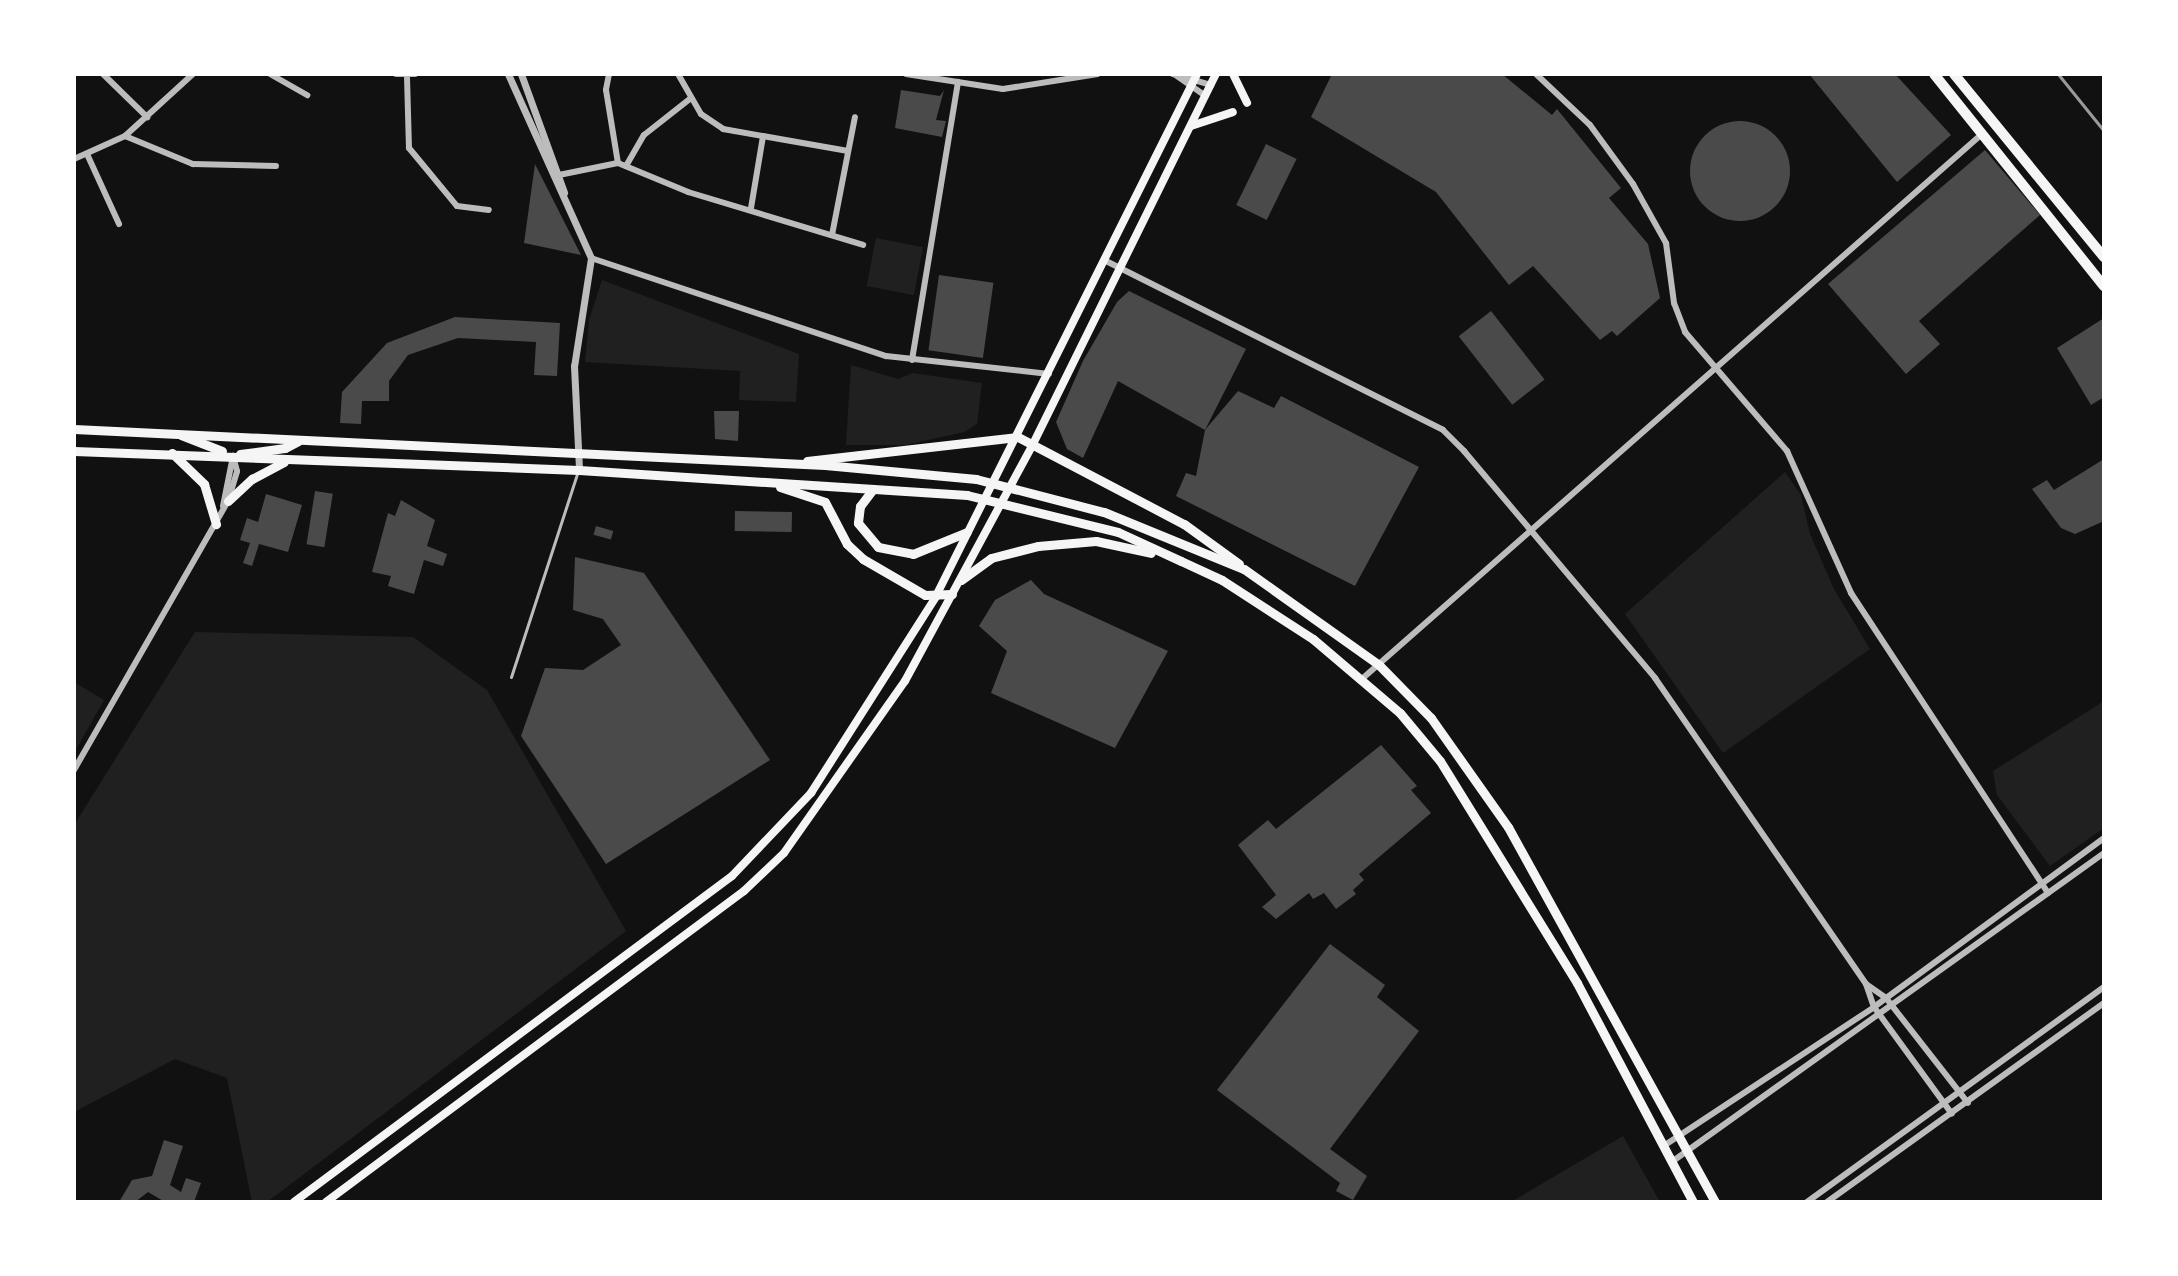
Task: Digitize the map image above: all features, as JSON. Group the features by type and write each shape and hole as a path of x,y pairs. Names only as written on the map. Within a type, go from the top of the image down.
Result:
{"highway":[{"path":"1934,74 1984,132 2104,286"},
{"path":"1954,74 2104,257"}],"main road":[{"path":"326,1202 744,891 784,853 884,715 961,580 1033,444 1216,74"},
{"path":"1233,74 1247,103"},
{"path":"294,1202 533,1025 768,843 811,793 935,598 1197,76"},
{"path":"1190,126 1233,112"},
{"path":"74,429 801,463 976,479 1119,518 1244,569"},
{"path":"178,433 233,456 285,448 298,441"},
{"path":"801,463 831,455 961,447 995,436 1018,437 1184,524 1379,665 1431,718 1508,827 1715,1202"},
{"path":"74,451 579,470 967,495 1020,505 1118,532 1222,580 1363,678 1440,761 1491,840 1665,1145 1693,1202"},
{"path":"172,453 204,484 216,524"},
{"path":"228,501 252,479 288,460"},
{"path":"765,482 825,502 854,553 935,598 952,594"},
{"path":"873,489 860,506 858,523 878,547 913,554 967,532"},
{"path":"961,580 991,558 1013,550 1096,541 1181,561"},
{"path":"533,1025 542,1039"}],"street":[{"path":"103,74 147,117"},
{"path":"74,159 125,136 193,74"},
{"path":"270,74 307,95"},
{"path":"396,74 411,75 409,148 457,206 489,210"},
{"path":"508,74 591,258 574,366 579,470"},
{"path":"521,74 545,134 556,175"},
{"path":"609,74 606,90 618,163"},
{"path":"678,74 701,114 723,129 848,151"},
{"path":"906,74 1027,89 1098,74"},
{"path":"1536,74 1590,125 1633,184 1666,243 1677,318 1714,369 1802,473 1821,532 1846,584 2048,893"},
{"path":"1175,75 1197,76 1211,85"},
{"path":"1175,75 1190,89 1206,96"},
{"path":"912,360 958,82"},
{"path":"626,166 644,135 691,98"},
{"path":"832,235 855,117"},
{"path":"1363,678 1984,132"},
{"path":"536,139 545,134"},
{"path":"125,136 193,164 276,166"},
{"path":"751,208 763,136"},
{"path":"87,154 119,224"},
{"path":"556,175 618,163 688,192 751,208 863,245"},
{"path":"591,258 900,359 1049,374"},
{"path":"1104,260 1210,309 1443,430 1655,678 1866,984 1874,1007 1952,1114"},
{"path":"74,770 222,513 237,471 233,456"},
{"path":"222,513 227,469 233,456"},
{"path":"1665,1145 1680,1138 1874,1007 2104,838"},
{"path":"1673,1161 1893,1007 2104,853"},
{"path":"1866,984 1886,998 1968,1103"},
{"path":"1808,1202 2104,987"},
{"path":"1827,1202 2104,1003"}],"lane":[{"path":"511,677 579,470"}],"shaded area":[{"path":"876,238 923,247 914,295 867,286"},
{"path":"602,280 799,354 796,402 739,400 740,371 585,362 589,320"},
{"path":"851,365 898,379 913,373 982,383 977,424 964,432 906,445 846,445"},
{"path":"1785,472 1801,495 1810,534 1834,589 1870,649 1723,753 1625,614"},
{"path":"195,632 413,637 487,690 626,931 267,1202 252,1202 227,1078 175,1059 74,1112 74,825"},
{"path":"74,682 104,700 74,753"},
{"path":"2104,701 2104,828 2050,866 1997,795 1993,771"},
{"path":"1623,1136 1660,1202 1511,1202"}],"building":[{"path":"1332,74 1502,74 1552,115 1557,109 1621,188 1609,198 1648,244 1660,298 1617,336 1612,331 1600,340 1533,266 1509,285 1436,192 1311,117"},
{"path":"1809,74 1895,74 1951,135 1897,182"},
{"path":"901,90 940,96 944,90 936,120 946,121 942,137 895,128"},
{"path":"1740,121 1768,129 1782,143 1790,171 1782,199 1768,213 1740,221 1712,213 1698,199 1690,171 1698,143 1712,129"},
{"path":"1266,144 1297,159 1267,220 1236,205"},
{"path":"1985,150 2040,215 1919,321 1940,344 1906,374 1828,284"},
{"path":"535,164 581,255 524,243"},
{"path":"939,275 993,283 983,358 928,350"},
{"path":"1129,291 1246,349 1205,430 1118,381 1083,458 1067,449 1056,422 1083,361 1117,302"},
{"path":"1491,311 1545,380 1512,405 1459,336"},
{"path":"455,317 560,323 557,376 534,375 536,342 458,338 408,355 389,381 389,401 362,401 361,424 340,423 342,392 387,343"},
{"path":"2104,318 2104,397 2091,405 2057,348"},
{"path":"1238,391 1274,408 1281,396 1419,467 1355,586 1176,496 1186,473 1196,476 1205,430"},
{"path":"714,411 739,411 738,441 715,439"},
{"path":"2104,459 2104,521 2075,534 2061,528 2032,489 2047,480 2054,490"},
{"path":"315,491 333,494 324,547 307,544"},
{"path":"266,494 302,505 288,552 259,544 252,566 243,563 250,543 240,540 247,518 258,522"},
{"path":"401,500 435,520 427,546 447,554 443,566 424,560 414,594 388,586 391,576 372,572 388,513 395,516"},
{"path":"735,511 792,512 792,532 735,531"},
{"path":"596,526 613,531 611,540 594,535"},
{"path":"575,557 644,573 770,760 606,864 521,736 545,668 583,670 621,645 603,619 573,610"},
{"path":"1031,580 1044,594 1168,651 1115,748 991,693 1007,651 979,626 995,600"},
{"path":"1381,745 1417,786 1411,790 1431,813 1359,874 1364,880 1353,890 1356,894 1336,909 1324,893 1313,899 1309,893 1276,919 1262,907 1276,895 1238,845 1268,820 1276,829"},
{"path":"1330,944 1385,985 1377,997 1419,1031 1330,1149 1367,1176 1353,1200 1336,1191 1340,1183 1217,1090"},
{"path":"164,1140 183,1146 170,1185 181,1192 186,1178 201,1183 194,1202 165,1202 148,1192 135,1202 119,1202 132,1180 152,1176"}],"railway":[{"path":"2058,74 2104,131"}]}
